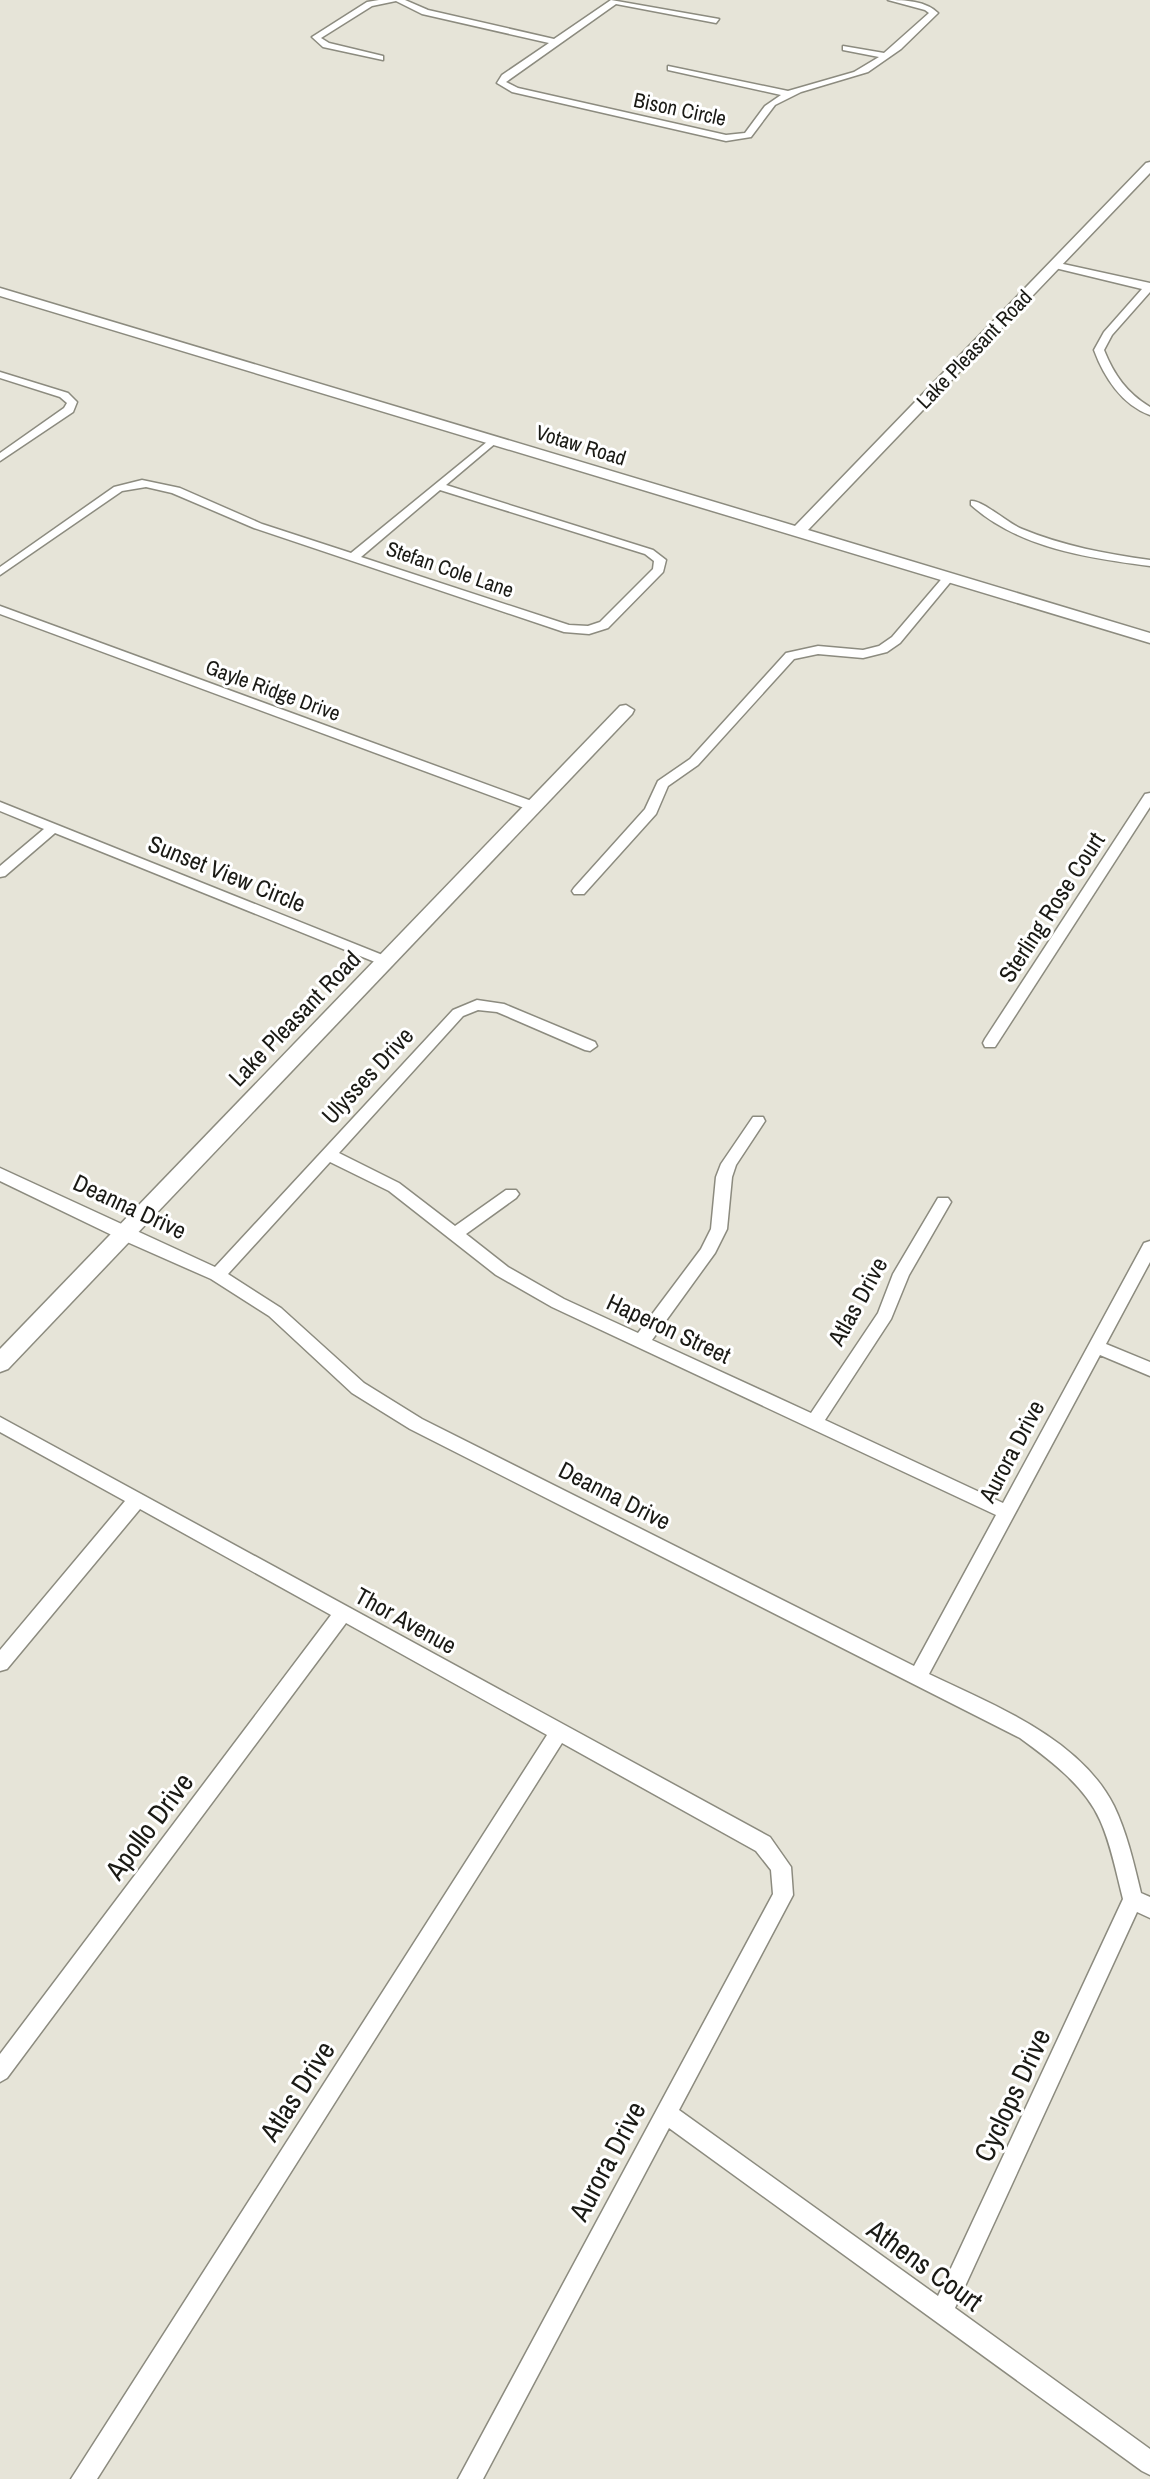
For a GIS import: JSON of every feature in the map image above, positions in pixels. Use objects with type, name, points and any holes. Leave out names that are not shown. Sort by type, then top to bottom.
[{"type":"street","points":[[380,58],[326,45],[320,43],[316,37],[370,4],[391,0]]},
{"type":"street","points":[[399,0],[425,12],[556,41],[615,0],[716,21]]},
{"type":"street","name":"Bison Circle","points":[[556,41],[505,77],[501,83],[515,90],[726,138],[748,135],[765,109],[788,94],[858,74],[872,67],[934,13],[928,8],[892,0]]},
{"type":"street","points":[[846,48],[885,56]]},
{"type":"street","points":[[671,68],[788,94]]},
{"type":"street","name":"Lake Pleasant Road","points":[[798,532],[1150,166]]},
{"type":"street","points":[[1054,265],[1149,287],[1108,334],[1099,350],[1113,382],[1136,404],[1150,412]]},
{"type":"street","name":"Votaw Road","points":[[0,292],[1150,638]]},
{"type":"street","points":[[0,375],[64,395],[72,402],[69,410],[0,457]]},
{"type":"street","points":[[354,556],[493,440]]},
{"type":"street","name":"Stefan Cole Lane","points":[[0,572],[118,489],[137,483],[152,484],[225,509],[258,526],[568,628],[589,630],[604,625],[659,570],[660,560],[649,552],[439,486]]},
{"type":"street","points":[[975,503],[999,523],[1023,534],[1114,559],[1150,563]]},
{"type":"street","points":[[579,891],[651,811],[663,784],[694,762],[790,656],[818,650],[863,654],[883,649],[897,640],[949,578]]},
{"type":"street","name":"Gayle Ridge Drive","points":[[0,610],[533,806]]},
{"type":"street","name":"Lake Pleasant Road","points":[[0,1363],[626,710]]},
{"type":"street","name":"Sterling Rose Court","points":[[990,1042],[1150,797]]},
{"type":"street","name":"Sunset View Circle","points":[[0,806],[385,961]]},
{"type":"street","points":[[0,873],[53,828]]},
{"type":"street","name":"Ulysses Drive","points":[[217,1275],[458,1013],[477,1005],[499,1007],[590,1046]]},
{"type":"street","points":[[641,1342],[707,1253],[719,1229],[723,1177],[758,1121]]},
{"type":"street","name":"Haperon Street","points":[[328,1154],[394,1187],[502,1271],[558,1303],[1008,1513]]},
{"type":"street","name":"Deanna Drive","points":[[0,1174],[217,1275],[275,1312],[359,1388],[416,1424],[1027,1732],[1065,1759],[1102,1804],[1141,1904]]},
{"type":"street","points":[[455,1234],[511,1194]]},
{"type":"street","name":"Atlas Drive","points":[[814,1423],[885,1315],[901,1274],[943,1202]]},
{"type":"street","name":"Aurora Drive","points":[[917,1678],[1150,1247]]},
{"type":"street","points":[[1097,1347],[1150,1369]]},
{"type":"street","name":"Thor Avenue","points":[[0,1424],[763,1844],[781,1867]]},
{"type":"street","points":[[0,1663],[137,1500]]},
{"type":"street","name":"Apollo Drive","points":[[0,2071],[342,1614]]},
{"type":"street","name":"Atlas Drive","points":[[83,2479],[559,1732]]},
{"type":"street","name":"Aurora Drive","points":[[470,2479],[783,1895],[781,1867]]},
{"type":"street","name":"Cyclops Drive","points":[[942,2314],[1141,1904]]},
{"type":"street","name":"Athens Court","points":[[666,2113],[1150,2463]]}]
